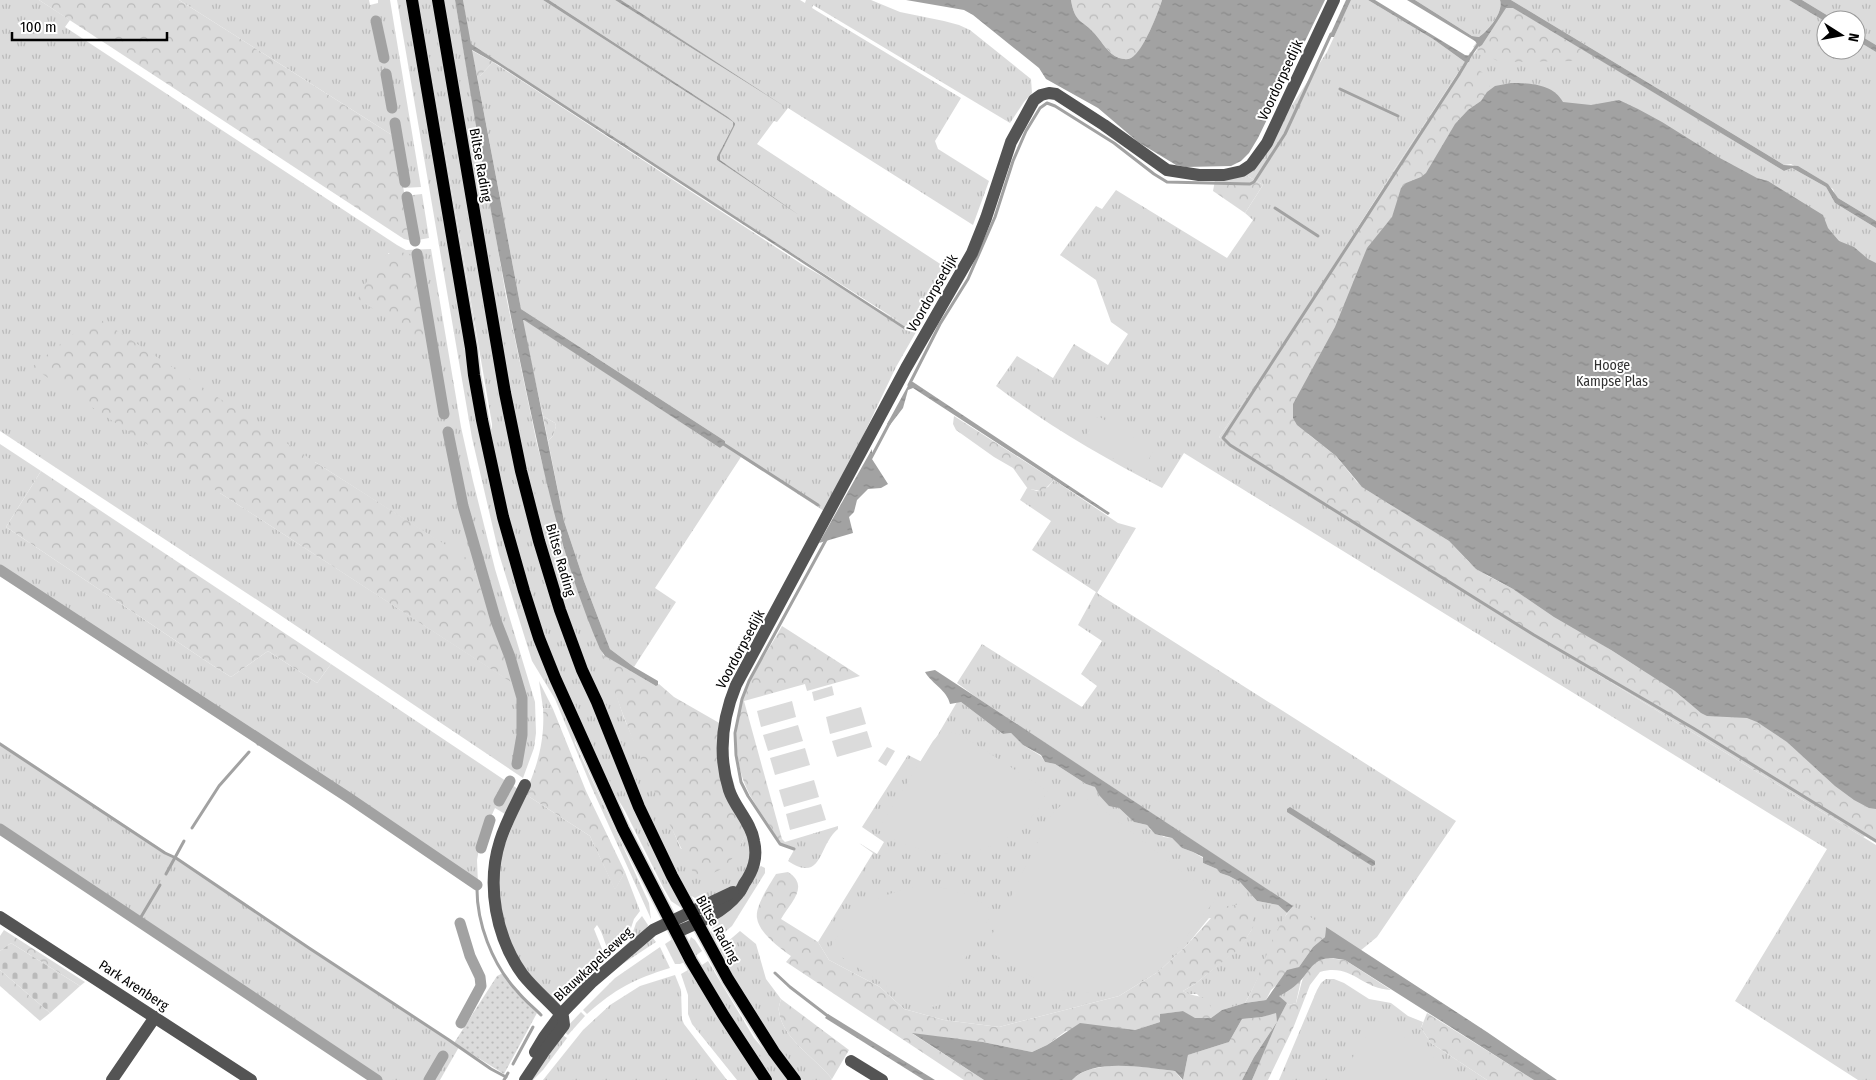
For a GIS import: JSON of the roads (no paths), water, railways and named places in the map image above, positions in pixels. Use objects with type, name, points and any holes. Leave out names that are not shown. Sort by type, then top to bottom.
[{"type":"main road","points":[[412,0],[472,348],[474,375],[482,420],[503,517],[539,638],[555,678],[624,829],[674,927],[724,1016],[766,1080]]},
{"type":"main road","name":"Biltse Rading","points":[[438,0],[504,393],[539,541],[560,610],[582,670],[653,837],[694,917],[741,1001],[795,1080]]},
{"type":"street","name":"Voordorpsedijk","points":[[694,917],[716,913],[732,901],[748,879],[756,858],[750,828],[729,791],[723,760],[722,740],[728,703],[906,368],[972,252],[986,218],[1011,142],[1034,100],[1048,93],[1056,94],[1104,125],[1167,170],[1199,175],[1224,175],[1242,171],[1252,165],[1267,142],[1334,0]]},
{"type":"street","points":[[525,786],[500,841],[495,862],[493,878],[497,915],[504,940],[513,959],[524,976],[558,1012]]},
{"type":"street","name":"Park Arenberg","points":[[0,917],[251,1080]]},
{"type":"street","name":"Blauwkapelseweg","points":[[525,1080],[564,1025],[558,1012],[613,962],[653,930],[674,927],[694,917]]},
{"type":"street","points":[[112,1080],[155,1017]]},
{"type":"street","points":[[851,1061],[882,1080]]},
{"type":"water","points":[[455,0],[463,0],[471,44],[910,330],[907,331],[497,64],[472,50],[521,309],[725,441],[725,444],[720,448],[523,320],[564,521],[584,581],[610,649],[634,667],[658,681],[656,686],[605,656],[600,649],[575,584],[555,517],[514,333],[487,190]]},
{"type":"water","points":[[543,0],[549,0],[728,117],[735,123],[735,125],[720,155],[720,160],[799,215],[717,160],[733,126],[733,122]]},
{"type":"water","points":[[615,0],[621,0],[787,108]]},
{"type":"water","points":[[906,0],[1071,0],[1077,17],[1111,53],[1119,58],[1126,59],[1136,54],[1145,40],[1162,0],[1325,0],[1249,153],[1241,161],[1231,166],[1186,167],[1176,165],[1138,142],[1098,108],[1046,79],[1039,68],[973,15],[964,10]]},
{"type":"water","points":[[1346,0],[1351,0],[1334,37],[1331,37],[1330,35]]},
{"type":"water","points":[[1368,0],[1375,0],[1465,55],[1471,56],[1469,62],[1465,62],[1433,39]]},
{"type":"water","points":[[1407,0],[1415,0],[1472,36],[1479,37],[1491,26],[1500,10],[1500,0],[1511,0],[1784,165],[1798,166],[1828,184],[1838,198],[1876,221],[1876,228],[1835,203],[1826,187],[1792,168],[1784,171],[1513,8],[1506,8],[1479,47],[1475,41]]},
{"type":"water","points":[[1789,0],[1802,0],[1818,10],[1816,10],[1816,16]]},
{"type":"water","points":[[1866,39],[1876,45],[1876,52],[1866,46]]},
{"type":"water","name":"Hooge Kampse Plas","points":[[1526,83],[1547,88],[1559,96],[1563,102],[1591,105],[1619,100],[1638,109],[1718,157],[1757,178],[1768,181],[1823,215],[1828,228],[1839,241],[1854,247],[1876,263],[1876,809],[1869,808],[1854,800],[1835,786],[1787,742],[1757,722],[1747,718],[1707,716],[1701,713],[1675,691],[1611,650],[1554,617],[1513,589],[1476,569],[1449,541],[1362,487],[1336,456],[1297,425],[1293,418],[1293,404],[1335,327],[1367,248],[1392,217],[1401,188],[1406,183],[1426,173],[1455,124],[1468,110],[1481,101],[1487,92],[1495,86]]},
{"type":"water","points":[[910,382],[913,382],[1110,513],[1108,515],[913,388],[908,390],[903,408],[890,425],[887,424]]},
{"type":"water","points":[[872,449],[872,459],[888,484],[881,488],[868,489],[857,500],[854,512],[849,517],[853,533],[819,543]]},
{"type":"water","points":[[935,670],[1293,906],[1287,913],[1278,905],[1257,901],[1240,882],[1203,863],[1203,857],[1182,848],[1172,838],[1155,834],[1147,825],[1134,822],[1119,808],[1109,806],[1099,795],[1095,787],[1086,784],[1055,764],[1045,762],[1041,755],[1023,745],[1011,733],[1003,734],[961,702],[950,704],[943,691],[925,672]]},
{"type":"water","points":[[1290,807],[1375,861],[1375,865],[1372,866],[1287,812],[1287,809]]},
{"type":"water","points":[[1326,927],[1557,1080],[1534,1080],[1345,960],[1330,958],[1319,960],[1315,963],[1297,984],[1279,996],[1287,1003],[1277,1022],[1276,1013],[1262,1017],[1242,1019],[1229,1042],[1188,1055],[1183,1080],[1175,1071],[1136,1066],[1106,1066],[1093,1068],[1081,1073],[1072,1080],[984,1080],[912,1033],[983,1042],[1032,1052],[1047,1045],[1080,1023],[1135,1030],[1160,1022],[1160,1014],[1183,1011],[1195,1018],[1211,1018],[1222,1010],[1245,1003],[1266,1000],[1287,970],[1299,967],[1313,947],[1325,937]]},
{"type":"water","points":[[828,1014],[935,1080],[924,1080],[825,1018]]},
{"type":"water","points":[[1277,1022],[1252,1080],[1242,1080],[1254,1057]]},
{"type":"waterway","points":[[376,21],[384,58]]},
{"type":"waterway","points":[[909,385],[940,324],[968,279],[995,217],[1013,161],[1026,131],[1040,108],[1047,103],[1055,106],[1114,143],[1167,182],[1250,184],[1254,182],[1285,134],[1331,34]]},
{"type":"waterway","points":[[1468,59],[1479,43]]},
{"type":"waterway","points":[[1465,59],[1467,61],[1458,76],[1223,438],[1230,445],[1534,635],[1693,728],[1876,841]]},
{"type":"waterway","points":[[386,74],[392,108]]},
{"type":"waterway","points":[[1340,89],[1398,116]]},
{"type":"waterway","points":[[395,123],[405,182]]},
{"type":"waterway","points":[[407,197],[415,241]]},
{"type":"waterway","points":[[1275,208],[1318,236]]},
{"type":"waterway","points":[[417,254],[444,414]]},
{"type":"waterway","points":[[871,458],[890,422]]},
{"type":"waterway","points":[[448,432],[463,506],[496,621],[510,657],[522,698],[522,735],[517,764]]},
{"type":"waterway","points":[[722,443],[818,505]]},
{"type":"waterway","points":[[794,849],[780,844],[748,796],[741,782],[736,755],[735,733],[742,699],[749,681],[827,538]]},
{"type":"waterway","points":[[0,570],[349,798],[477,885]]},
{"type":"waterway","points":[[258,744],[261,741]]},
{"type":"waterway","points":[[0,744],[165,853],[176,858],[491,1069],[506,1077]]},
{"type":"waterway","points":[[192,828],[219,786],[249,752]]},
{"type":"waterway","points":[[499,801],[510,781]]},
{"type":"waterway","points":[[481,848],[490,820]]},
{"type":"waterway","points":[[0,829],[377,1080]]},
{"type":"waterway","points":[[166,874],[184,841]]},
{"type":"waterway","points":[[138,922],[160,885]]},
{"type":"waterway","points":[[477,885],[479,913],[487,942],[493,955],[508,980],[541,1015]]},
{"type":"waterway","points":[[460,923],[470,956],[480,977],[481,986],[461,1023]]},
{"type":"waterway","points":[[775,973],[829,1017]]},
{"type":"waterway","points":[[513,1064],[533,1027]]},
{"type":"waterway","points":[[429,1080],[443,1056]]},
{"type":"waterway","points":[[504,1080],[508,1073]]}]
